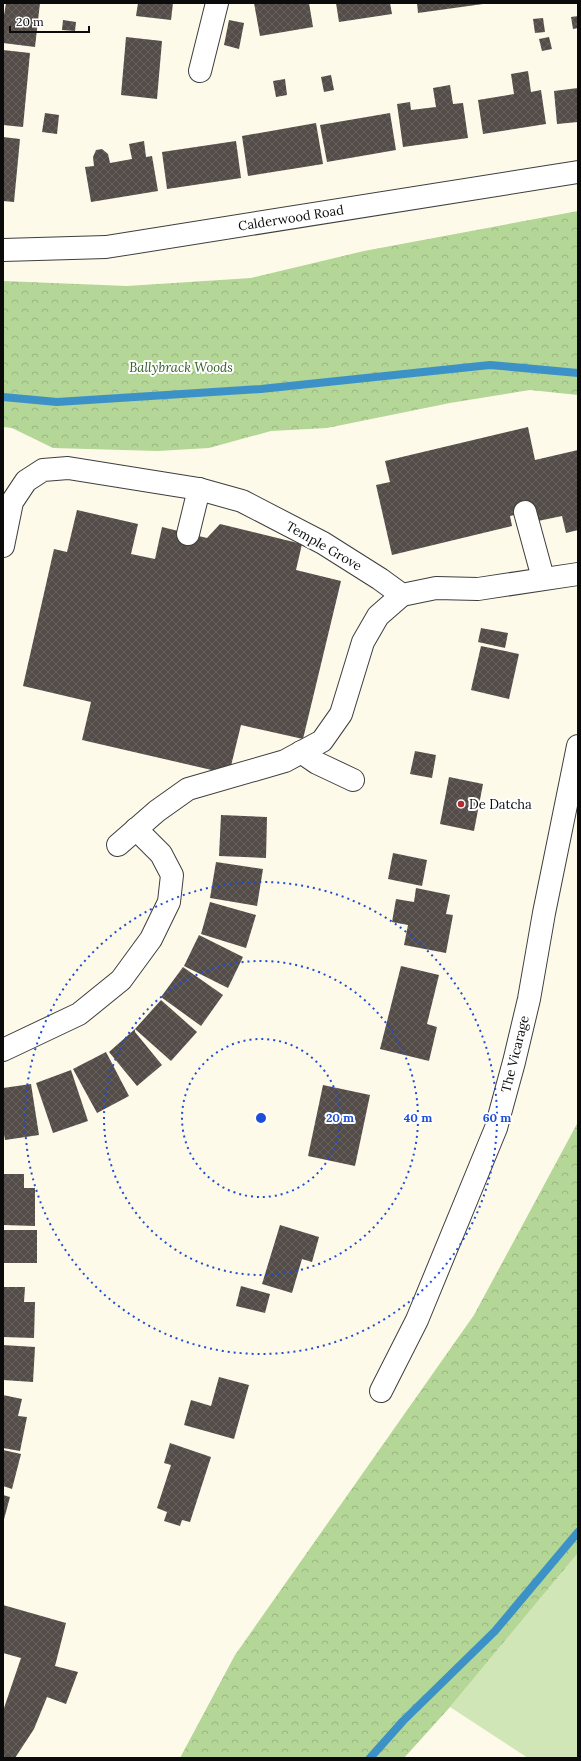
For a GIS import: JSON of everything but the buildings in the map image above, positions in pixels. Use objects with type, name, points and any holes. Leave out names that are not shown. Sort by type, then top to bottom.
[{"type":"street","points":[[200,72],[217,3]]},
{"type":"street","name":"Calderwood Road","points":[[3,250],[106,247],[578,172]]},
{"type":"street","name":"Temple Grove","points":[[3,546],[12,502],[26,481],[43,470],[68,468],[199,489],[242,501],[323,543],[380,579],[402,595]]},
{"type":"street","points":[[188,534],[199,489]]},
{"type":"street","points":[[525,512],[543,578]]},
{"type":"street","points":[[118,845],[157,811],[188,789],[285,761],[322,741],[341,714],[363,642],[378,616],[402,595],[436,588],[478,589],[543,578],[578,574]]},
{"type":"street","name":"The Vicarage","points":[[382,1391],[417,1320],[496,1128],[529,999],[544,913],[578,746]]},
{"type":"street","points":[[301,752],[318,763],[354,780]]},
{"type":"street","points":[[3,1050],[79,1014],[121,980],[151,939],[169,902],[172,875],[161,854],[136,829]]},
{"type":"green space","name":"Ballybrack Woods","points":[[578,211],[578,395],[530,390],[450,403],[327,428],[271,431],[209,448],[158,451],[53,448],[12,428],[3,427],[3,281],[127,286],[251,278],[364,251]]},
{"type":"green space","points":[[578,1122],[578,1553],[450,1707],[404,1758],[180,1758],[235,1655],[474,1315]]},
{"type":"green space","points":[[578,1553],[578,1758],[528,1758],[450,1707]]},
{"type":"waterway","points":[[3,397],[57,402],[261,389],[490,365],[578,373]]},
{"type":"waterway","points":[[370,1758],[403,1721],[495,1631],[578,1532]]},
{"type":"place","name":"De Datcha","points":[[461,804]]}]
